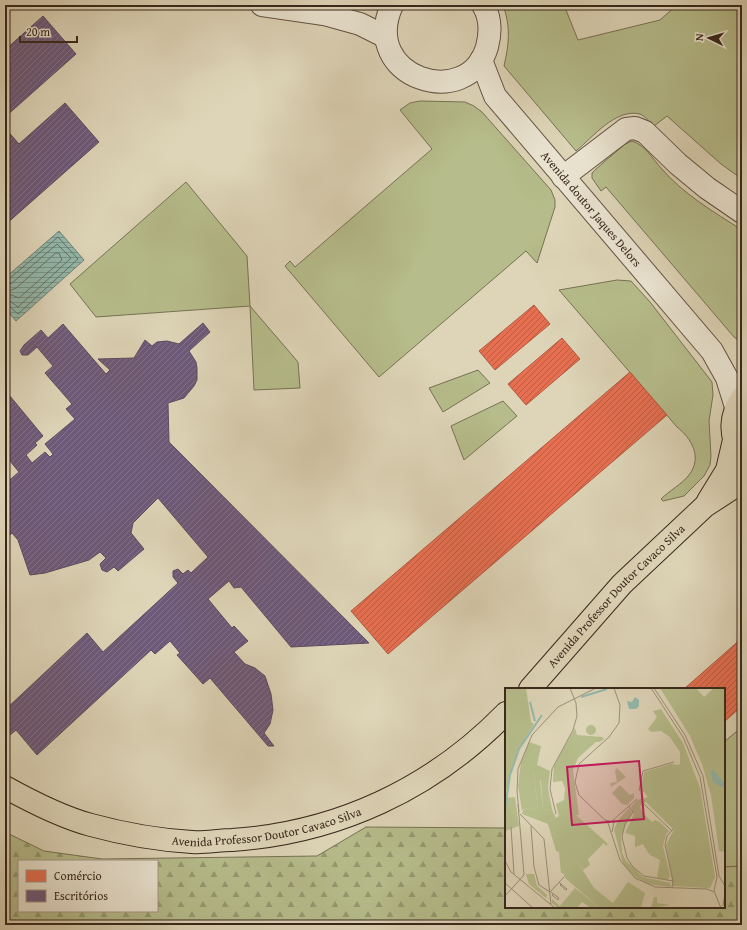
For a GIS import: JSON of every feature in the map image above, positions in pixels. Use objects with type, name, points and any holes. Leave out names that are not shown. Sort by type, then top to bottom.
[{"type":"main road","name":"Avenida Professor Doutor Cavaco Silva","points":[[705,506],[727,470],[738,446],[732,418],[739,402]]},
{"type":"main road","name":"Avenida Professor Doutor Cavaco Silva","points":[[531,688],[622,584],[705,506],[742,482]]},
{"type":"main road","name":"Avenida Professor Doutor Cavaco Silva","points":[[5,788],[39,806],[90,825],[143,837],[193,842],[284,834],[332,823],[369,809],[410,788],[453,760],[505,714]]},
{"type":"street","points":[[262,5],[324,14],[367,16],[392,5]]},
{"type":"street","points":[[392,5],[387,21],[386,37],[389,49],[395,60],[408,73],[425,81],[441,82],[457,79],[470,71],[481,60],[486,50],[490,28],[483,5]]},
{"type":"street","points":[[324,14],[360,24],[386,37]]},
{"type":"street","name":"Avenida doutor Jaques Delors","points":[[481,60],[495,96],[563,178],[712,351],[739,402]]},
{"type":"street","points":[[457,79],[495,96]]},
{"type":"street","points":[[563,178],[626,130],[635,128],[645,132],[701,184],[742,212]]},
{"type":"street","name":"Avenida doutor Jaques Delors","points":[[712,351],[742,370]]},
{"type":"green space","points":[[503,5],[564,5],[578,40],[660,20],[677,5],[742,5],[742,179],[721,164],[667,116],[654,126],[640,114],[631,113],[622,115],[605,125],[576,151],[504,66],[507,50],[508,28],[506,13]]},
{"type":"green space","points":[[420,101],[465,102],[482,112],[551,190],[555,200],[555,207],[537,263],[526,251],[379,377],[285,266],[290,261],[295,267],[432,149],[400,110],[410,103]]},
{"type":"green space","points":[[632,141],[645,149],[679,186],[742,230],[742,343],[734,337],[606,187],[601,191],[592,178],[592,173],[596,169],[625,144]]},
{"type":"green space","points":[[186,182],[247,256],[250,306],[96,317],[70,284]]},
{"type":"green space","points":[[617,280],[631,281],[650,302],[712,382],[713,395],[709,421],[711,456],[710,465],[704,476],[684,496],[663,501],[661,499],[686,478],[693,468],[695,455],[691,442],[559,290]]},
{"type":"green space","points":[[250,306],[298,362],[300,388],[254,390]]},
{"type":"green space","points":[[478,370],[490,383],[443,412],[429,388]]},
{"type":"green space","points":[[503,401],[517,416],[464,460],[451,426]]},
{"type":"green space","points":[[742,727],[742,866],[725,867],[725,741]]},
{"type":"green space","points":[[366,827],[505,828],[505,908],[725,908],[725,867],[742,866],[742,925],[5,925],[5,832],[44,851],[102,859],[317,856]]},
{"type":"water","points":[[59,231],[84,260],[16,321],[5,308],[5,278]]},
{"type":"building: Comércio","points":[[534,305],[550,324],[495,370],[479,351]]},
{"type":"building: Comércio","points":[[562,338],[580,359],[526,405],[508,384]]},
{"type":"building: Comércio","points":[[630,372],[667,415],[388,654],[351,611]]},
{"type":"building: Comércio","points":[[742,638],[742,706],[725,721],[725,688],[685,688]]},
{"type":"building: Escritórios","points":[[43,16],[76,54],[5,117],[5,50]]},
{"type":"building: Escritórios","points":[[65,103],[99,142],[5,225],[5,128],[19,144]]},
{"type":"building: Escritórios","points":[[203,323],[210,332],[189,351],[196,362],[197,380],[184,398],[168,403],[169,442],[369,643],[291,647],[241,587],[234,588],[229,581],[208,599],[232,628],[234,626],[248,641],[234,652],[245,664],[255,668],[265,676],[271,694],[273,710],[270,724],[264,733],[274,746],[268,746],[210,678],[203,684],[177,655],[180,653],[170,641],[155,654],[151,650],[37,755],[16,730],[10,735],[5,729],[5,710],[87,633],[103,652],[178,583],[173,577],[173,571],[178,569],[183,574],[188,570],[191,573],[208,557],[158,498],[133,523],[131,533],[144,549],[118,571],[114,567],[107,572],[102,570],[100,564],[106,558],[100,552],[89,560],[45,573],[30,575],[18,540],[12,533],[5,540],[5,484],[19,472],[5,455],[5,390],[43,436],[35,443],[37,445],[26,455],[32,463],[45,452],[50,457],[53,454],[45,444],[75,419],[66,409],[72,404],[45,373],[53,366],[37,347],[28,355],[22,355],[20,351],[24,345],[41,330],[48,338],[63,324],[106,374],[110,370],[98,359],[134,358],[145,340],[152,346],[157,342],[167,341],[179,344]]}]
